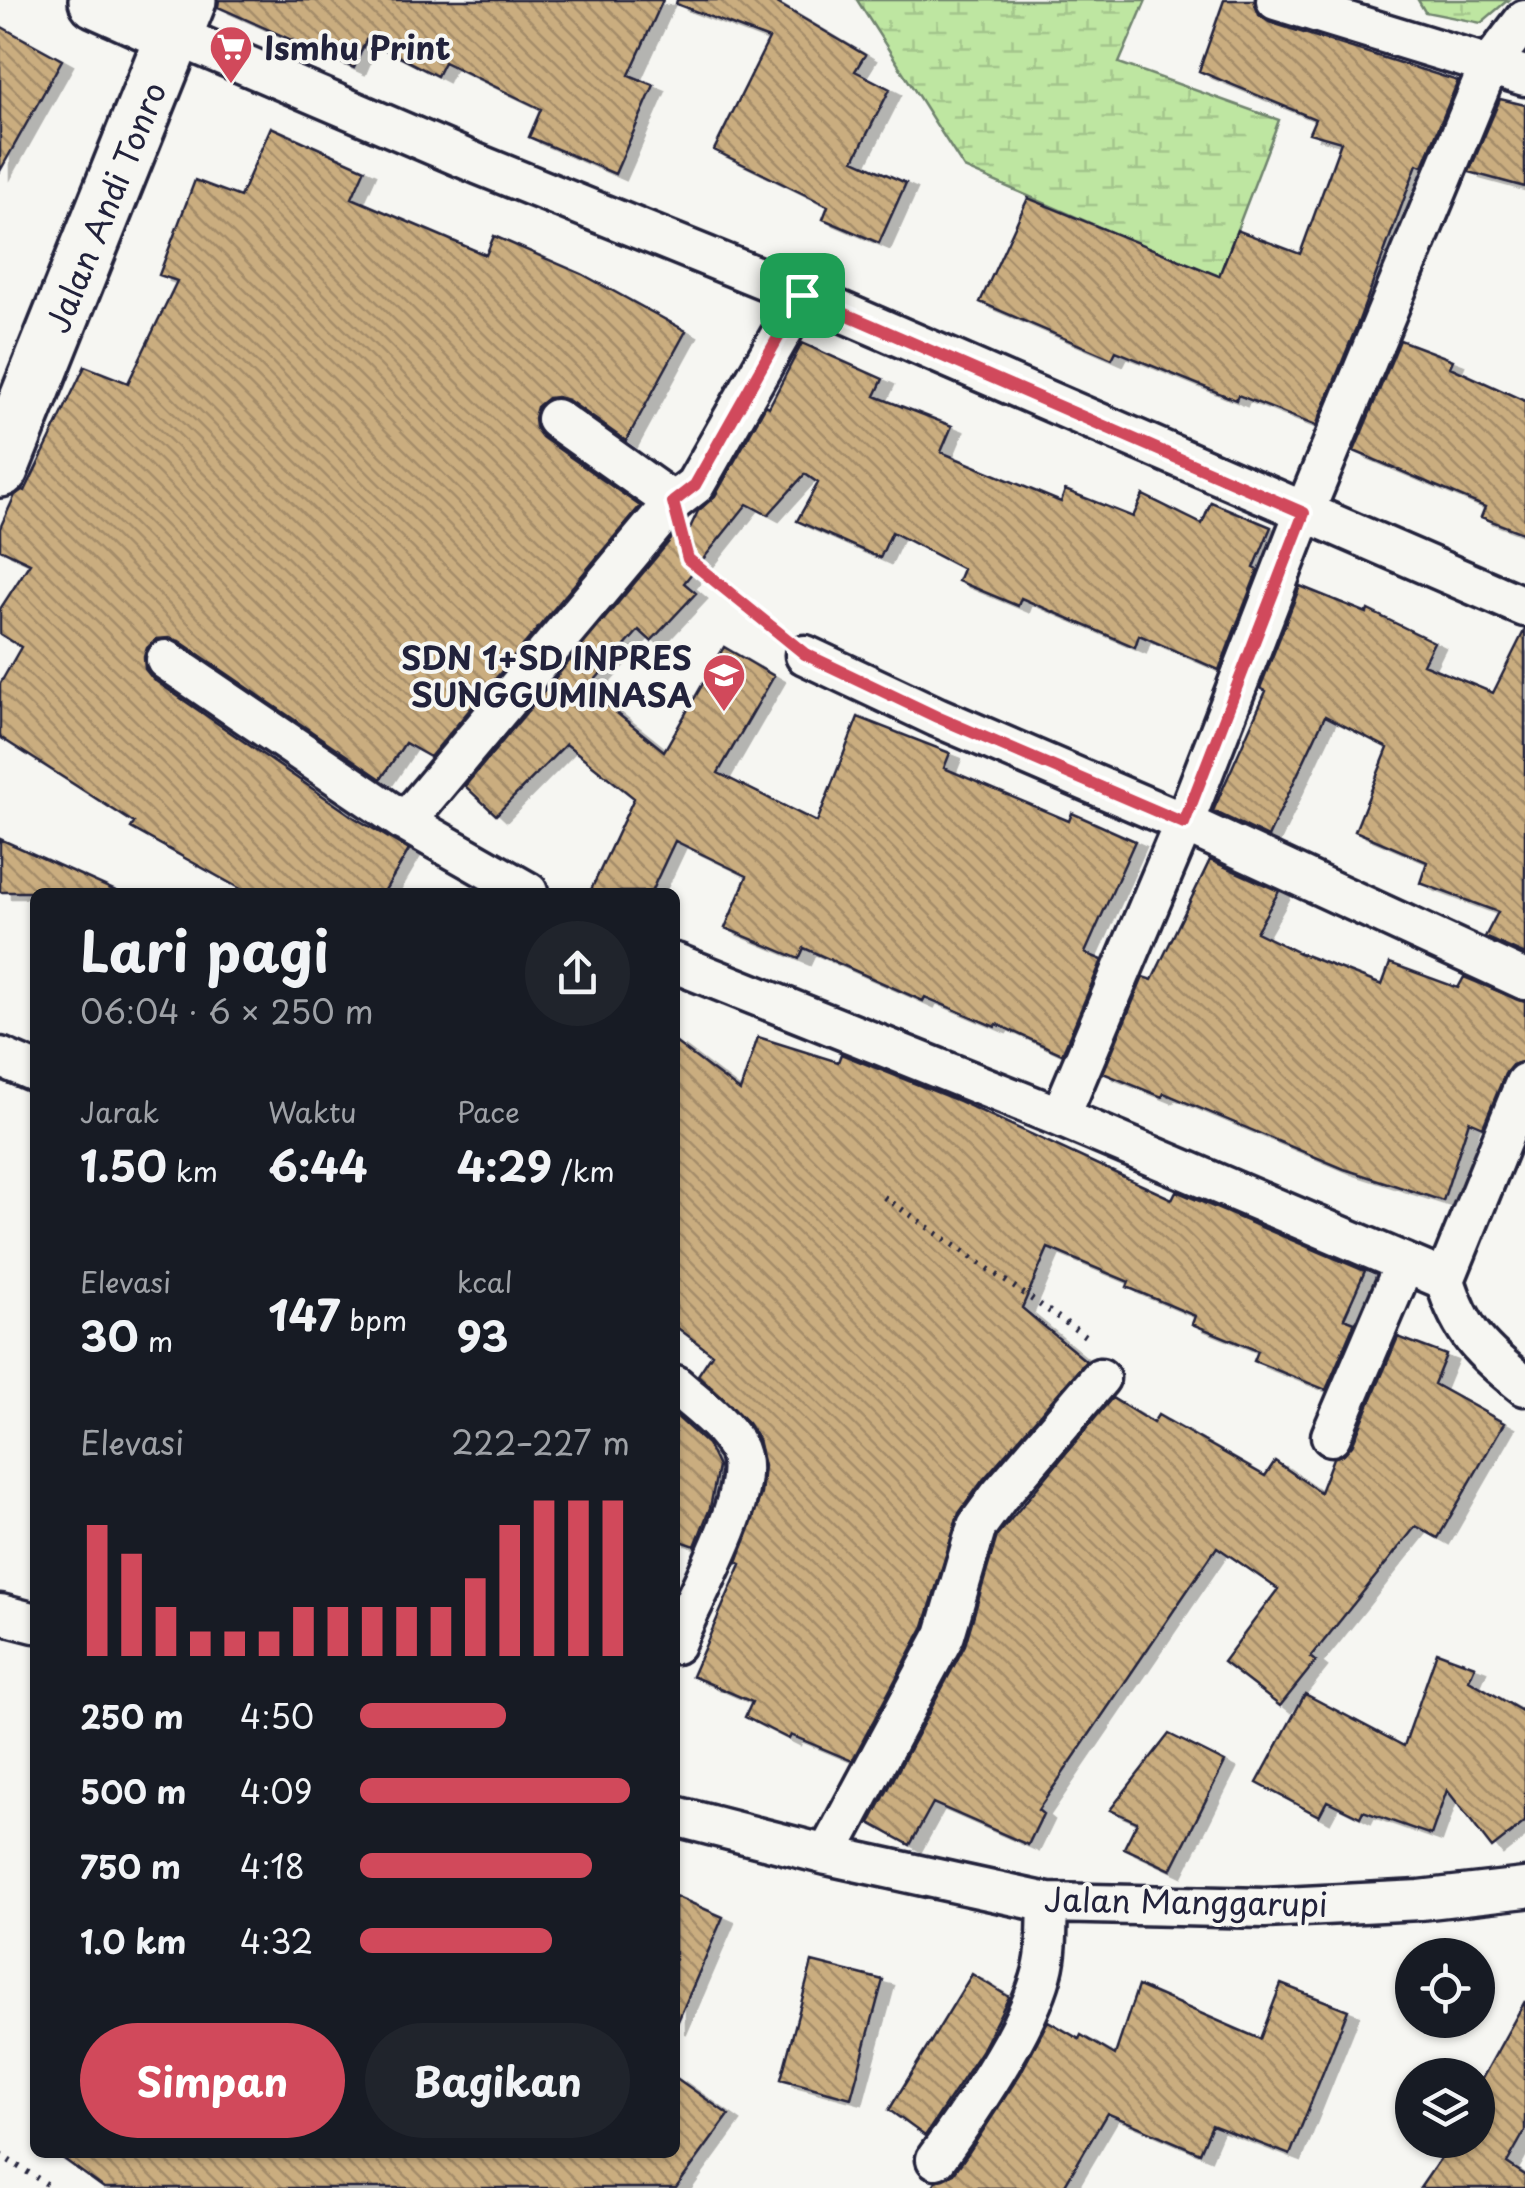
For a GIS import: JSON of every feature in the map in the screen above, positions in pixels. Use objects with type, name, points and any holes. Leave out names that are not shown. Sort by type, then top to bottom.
[{"type":"street","points":[[96,0],[181,17],[480,165],[802,295],[1525,607]]},
{"type":"street","points":[[1276,0],[1525,76]]},
{"type":"street","name":"Jalan Andi Tonro","points":[[0,470],[181,17]]},
{"type":"street","points":[[1060,1117],[1184,823],[1304,513],[1489,66],[1525,19]]},
{"type":"street","points":[[405,822],[673,502],[695,485],[802,295]]},
{"type":"street","points":[[556,419],[673,502]]},
{"type":"street","points":[[805,654],[1525,980]]},
{"type":"street","points":[[166,660],[405,822],[521,888]]},
{"type":"street","points":[[680,966],[1060,1117],[1445,1280]]},
{"type":"street","points":[[0,1057],[30,1070]]},
{"type":"street","points":[[1525,1083],[1445,1280],[1453,1308],[1476,1345],[1525,1386]]},
{"type":"street","points":[[1332,1436],[1404,1265]]},
{"type":"street","points":[[827,1855],[945,1635],[977,1526],[998,1496],[1100,1378]]},
{"type":"street","points":[[680,1390],[728,1435],[742,1459],[729,1530],[680,1631]]},
{"type":"street","points":[[0,1614],[30,1622]]},
{"type":"street","name":"Jalan Manggarupi","points":[[680,1817],[1048,1904],[1265,1908],[1420,1900],[1525,1888]]},
{"type":"street","points":[[936,2158],[968,2114],[1030,2006],[1045,1961],[1048,1904]]},
{"type":"path","points":[[673,502],[688,559],[805,654]]},
{"type":"path","points":[[884,1197],[1084,1333],[1105,1364],[1100,1378]]},
{"type":"path","points":[[0,2155],[53,2188]]},
{"type":"green space","points":[[857,0],[1146,0],[1119,63],[1279,120],[1218,279],[964,168]]},
{"type":"green space","points":[[1418,0],[1508,0],[1481,23],[1425,12]]},
{"type":"building","points":[[219,0],[663,0],[629,75],[654,85],[615,174],[529,137],[541,109],[444,62],[437,76],[366,40],[354,68],[218,7]]},
{"type":"building","points":[[677,0],[772,0],[865,55],[855,71],[890,89],[854,160],[906,183],[879,243],[823,219],[828,206],[714,150],[769,39],[676,4]]},
{"type":"building","points":[[1224,0],[1254,0],[1259,15],[1269,22],[1458,81],[1423,166],[1417,164],[1316,426],[1238,395],[1236,400],[1116,351],[1112,359],[980,302],[1028,198],[1219,276],[1237,230],[1300,254],[1341,142],[1309,133],[1315,119],[1199,71]]},
{"type":"building","points":[[0,26],[62,60],[0,171]]},
{"type":"building","points":[[1500,99],[1525,105],[1525,187],[1469,172]]},
{"type":"building","points":[[271,127],[365,169],[352,198],[486,255],[494,236],[582,274],[686,331],[626,441],[568,400],[548,398],[537,407],[535,427],[542,437],[640,506],[430,757],[405,743],[381,779],[179,641],[157,639],[147,648],[145,669],[153,679],[355,818],[409,850],[386,888],[239,888],[131,828],[134,823],[0,737],[0,684],[21,647],[0,634],[0,609],[30,563],[0,549],[0,528],[15,495],[25,491],[85,366],[128,383],[177,281],[159,275],[195,180],[240,197]]},
{"type":"building","points":[[1400,340],[1453,360],[1450,367],[1525,401],[1525,534],[1481,517],[1485,507],[1354,451]]},
{"type":"building","points":[[802,343],[883,379],[875,396],[952,426],[941,452],[1061,502],[1065,490],[1133,517],[1143,495],[1202,524],[1211,502],[1271,527],[1219,670],[1139,635],[1135,647],[1021,598],[1018,606],[958,581],[963,569],[892,532],[880,558],[797,521],[818,483],[805,474],[768,515],[747,504],[684,583],[696,593],[651,641],[639,630],[587,689],[664,751],[724,647],[774,676],[718,773],[817,822],[858,717],[950,753],[944,768],[1069,821],[1072,813],[1135,841],[1085,953],[1102,960],[1062,1054],[997,1024],[995,1027],[925,997],[923,1001],[804,948],[799,959],[725,928],[747,876],[675,841],[653,888],[592,888],[634,798],[566,744],[496,815],[465,786],[683,525],[689,530],[698,511],[715,496],[766,405],[769,407]]},
{"type":"building","points":[[1300,586],[1367,613],[1368,610],[1434,642],[1423,664],[1493,693],[1525,629],[1525,955],[1485,937],[1498,912],[1420,883],[1427,862],[1355,831],[1388,748],[1325,716],[1268,837],[1213,811],[1266,691],[1260,688]]},
{"type":"building","points":[[0,839],[109,888],[30,888],[30,892],[0,892]]},
{"type":"building","points":[[1210,860],[1279,891],[1256,932],[1297,952],[1382,985],[1390,963],[1458,988],[1464,977],[1525,1002],[1525,1061],[1512,1065],[1505,1074],[1483,1127],[1469,1121],[1443,1201],[1344,1169],[1164,1093],[1162,1097],[1103,1073],[1143,977],[1152,980]]},
{"type":"building","points":[[758,1037],[838,1062],[841,1054],[959,1101],[1172,1199],[1176,1191],[1365,1271],[1344,1318],[1355,1322],[1326,1390],[1254,1361],[1258,1351],[1192,1324],[1195,1316],[1127,1287],[1129,1282],[1048,1248],[1022,1308],[1086,1361],[959,1513],[924,1626],[852,1761],[791,1735],[789,1739],[745,1717],[752,1702],[692,1676],[741,1564],[737,1562],[761,1494],[764,1466],[758,1439],[748,1423],[698,1375],[712,1354],[680,1330],[680,1046],[740,1091]]},
{"type":"building","points":[[1398,1337],[1446,1355],[1434,1384],[1504,1423],[1438,1538],[1416,1526],[1311,1657],[1316,1661],[1280,1706],[1223,1662],[1278,1589],[1217,1547],[1038,1810],[1043,1814],[1028,1845],[933,1803],[910,1845],[870,1823],[965,1645],[997,1536],[1112,1398],[1153,1423],[1158,1415],[1265,1476],[1275,1461],[1320,1492],[1333,1458],[1352,1445]]},
{"type":"building","points":[[680,1420],[707,1444],[718,1467],[710,1508],[695,1546],[680,1541]]},
{"type":"building","points":[[1437,1652],[1475,1666],[1469,1680],[1525,1713],[1525,1822],[1492,1848],[1447,1790],[1431,1835],[1363,1811],[1360,1817],[1327,1801],[1319,1816],[1257,1783],[1305,1694],[1404,1746]]},
{"type":"building","points":[[1169,1734],[1225,1762],[1171,1870],[1124,1848],[1137,1822],[1110,1810]]},
{"type":"building","points":[[680,1898],[723,1917],[680,2016]]},
{"type":"building","points":[[812,1962],[883,1980],[851,2098],[781,2079]]},
{"type":"building","points":[[972,1974],[1009,1997],[981,2051],[925,2136],[889,2110]]},
{"type":"building","points":[[1281,1984],[1348,2010],[1290,2155],[1212,2125],[1200,2153],[1107,2113],[1063,2188],[932,2188],[936,2181],[954,2173],[969,2152],[1020,2074],[1048,2021],[1115,2055],[1138,1986],[1260,2039]]},
{"type":"building","points":[[1525,2001],[1525,2131],[1507,2163],[1525,2175],[1525,2188],[1420,2188],[1441,2158],[1495,2158],[1493,2058]]},
{"type":"building","points":[[680,2081],[729,2115],[676,2188],[104,2188],[62,2158],[680,2158]]},
{"type":"place","name":"Ismhu Print","points":[[231,85]]},
{"type":"place","name":"SDN 1+SD INPRES SUNGGUMINASA","points":[[724,713]]},
{"type":"route","points":[[802,295],[1304,513],[1184,823],[937,717],[805,654],[688,559],[673,502],[695,485],[802,295]]}]
